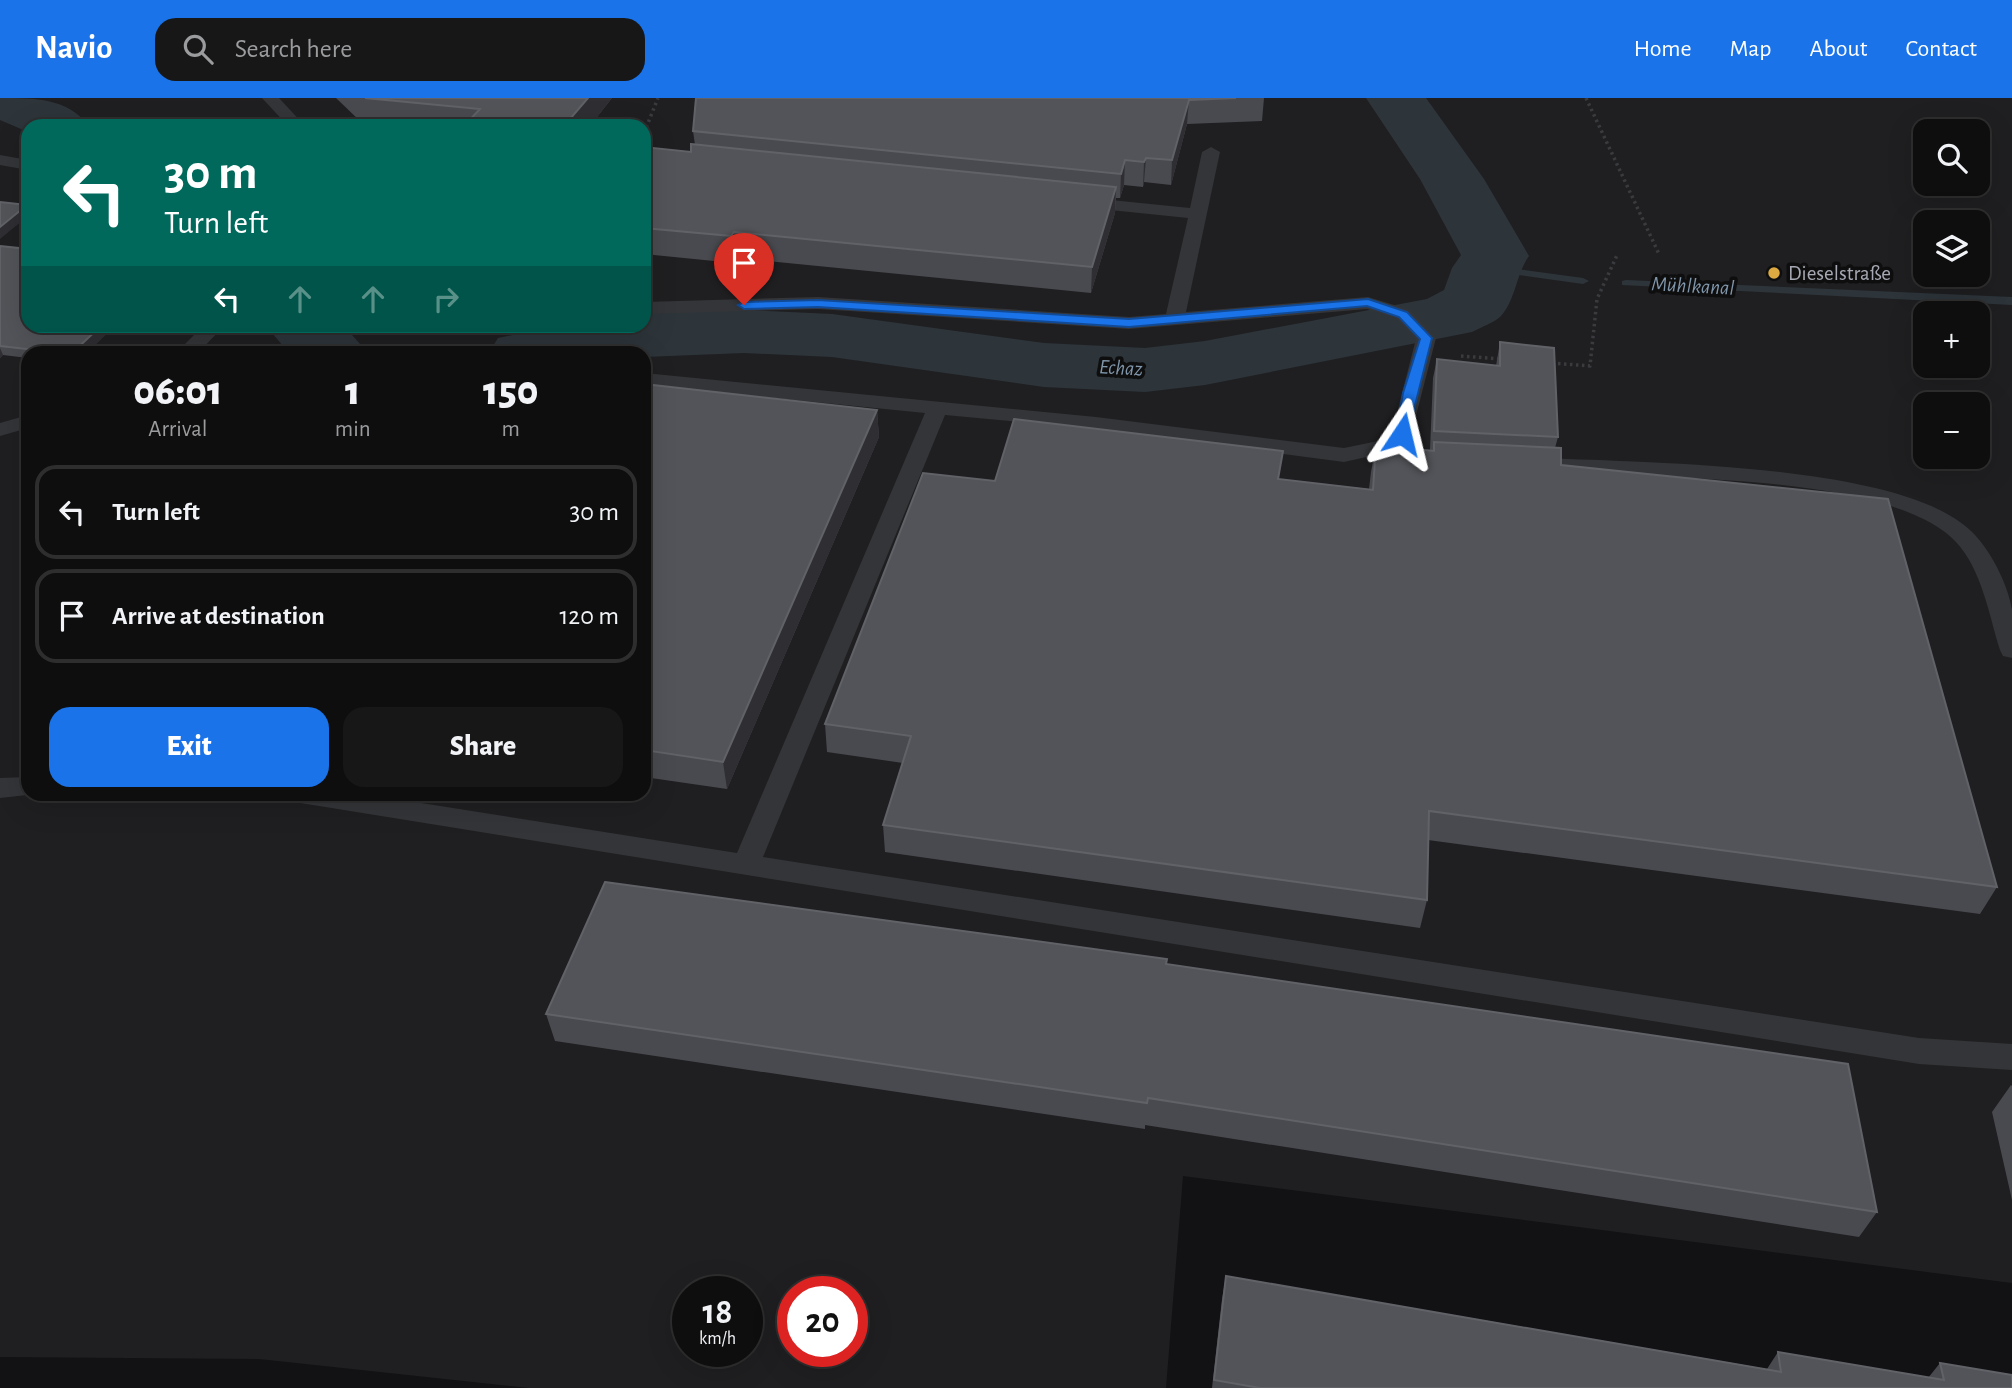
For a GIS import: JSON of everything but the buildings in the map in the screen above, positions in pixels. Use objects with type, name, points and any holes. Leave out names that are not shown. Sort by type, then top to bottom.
[{"type":"lane","points":[[270,98],[290,119]]},
{"type":"lane","points":[[1175,319],[1211,152]]},
{"type":"lane","points":[[0,160],[21,164]]},
{"type":"lane","points":[[1059,200],[1198,215]]},
{"type":"lane","points":[[651,308],[818,303],[1129,323],[1368,303],[1403,314],[1425,346],[1410,393],[1402,434],[1390,445],[1344,455]]},
{"type":"lane","points":[[193,346],[207,333]]},
{"type":"lane","points":[[651,380],[938,406],[1344,455],[1413,459]]},
{"type":"lane","points":[[744,866],[938,406]]},
{"type":"lane","points":[[0,430],[21,423]]},
{"type":"lane","points":[[1523,464],[1730,474],[1865,491],[1915,508],[1955,528],[1985,566],[2012,650]]},
{"type":"lane","points":[[0,788],[21,787]]},
{"type":"lane","points":[[340,801],[1919,1051],[2012,1057]]},
{"type":"path","points":[[650,119],[658,98]]},
{"type":"path","points":[[1586,98],[1659,254]]},
{"type":"path","points":[[1549,363],[1590,366],[1597,299],[1618,253]]},
{"type":"path","points":[[1425,346],[1507,359]]},
{"type":"shaded area","points":[[0,98],[2012,98],[2012,1283],[1183,1176],[1166,1388],[529,1388],[259,1359],[0,1357]]},
{"type":"waterway","name":"Echaz","points":[[562,346],[655,334],[788,332],[876,340],[1044,365],[1145,370],[1205,363],[1447,317],[1475,302],[1486,268],[1495,256],[1452,179],[1396,98]]},
{"type":"waterway","name":"Echaz","points":[[0,100],[49,119]]},
{"type":"waterway","name":"Mühlkanal","points":[[1486,268],[1583,281]]},
{"type":"waterway","name":"Mühlkanal","points":[[1626,283],[2012,301]]},
{"type":"waterway","name":"Echaz","points":[[310,333],[324,346]]},
{"type":"place","name":"Dieselstraße","points":[[1774,273]]},
{"type":"route","points":[[744,305],[818,303],[1129,323],[1368,303],[1403,314],[1426,338],[1424,353],[1410,393],[1402,434]]}]
